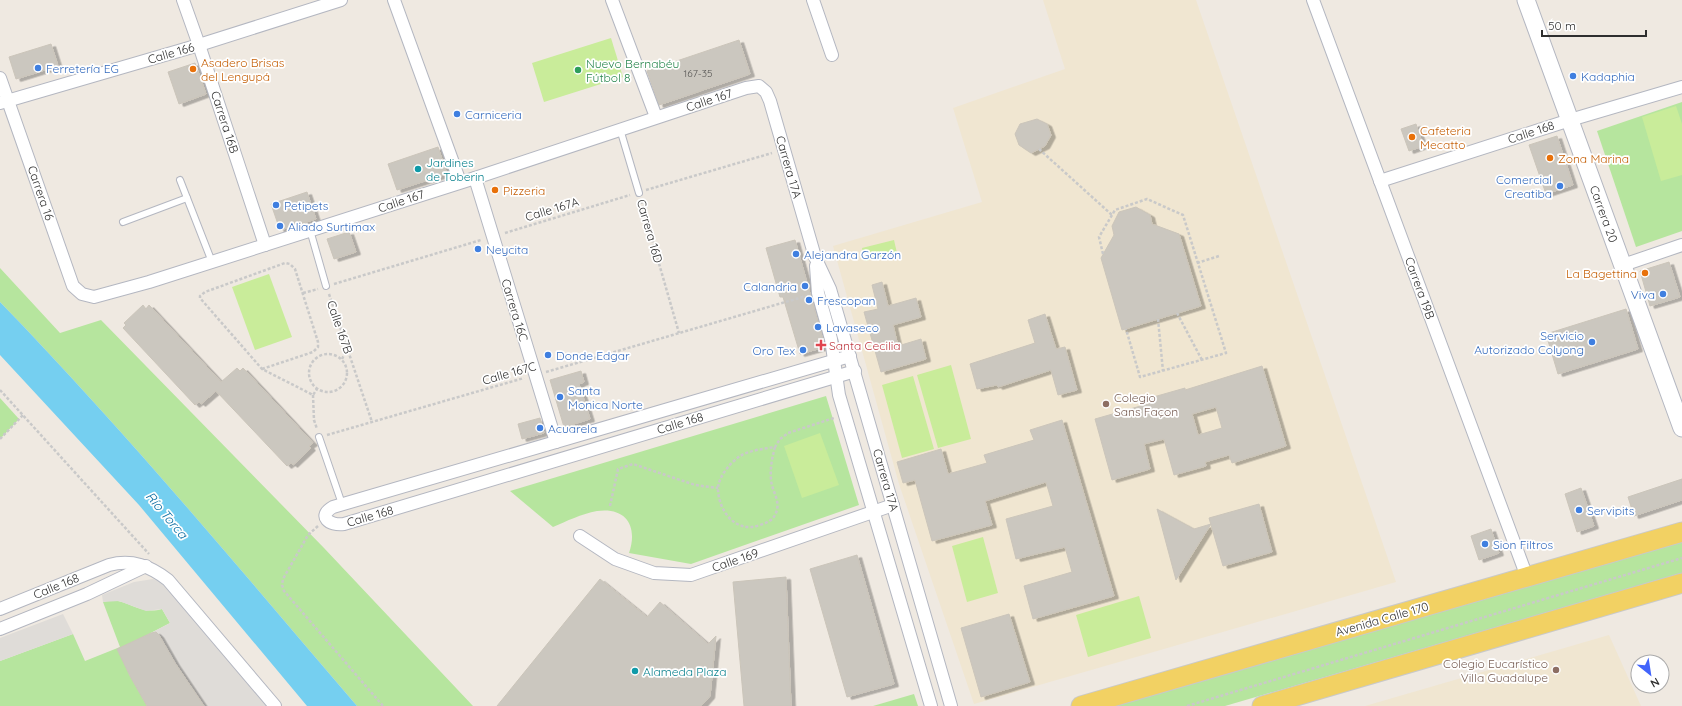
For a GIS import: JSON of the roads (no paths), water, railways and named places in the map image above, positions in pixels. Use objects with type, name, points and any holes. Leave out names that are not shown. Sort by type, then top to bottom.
[{"type":"main road","name":"Carrera 20","points":[[1526,0],[1682,428]]},
{"type":"main road","name":"Avenida Calle 170","points":[[1081,706],[1682,532]]},
{"type":"main road","points":[[1262,706],[1682,583]]},
{"type":"street","name":"Carrera 16B","points":[[182,0],[199,45],[265,245]]},
{"type":"street","name":"Calle 166","points":[[4,102],[199,45],[341,0]]},
{"type":"street","points":[[394,0],[460,182]]},
{"type":"street","points":[[612,0],[656,117]]},
{"type":"street","points":[[813,0],[832,55]]},
{"type":"street","name":"Carrera 19B","points":[[1313,0],[1527,577]]},
{"type":"street","name":"Carrera 16","points":[[0,78],[4,102],[73,286],[82,294],[94,297]]},
{"type":"street","name":"Calle 167","points":[[94,297],[149,282],[475,178],[746,88],[759,86],[766,92],[770,101]]},
{"type":"street","name":"Calle 168","points":[[1380,181],[1570,120],[1682,87]]},
{"type":"street","name":"Carrera 17A","points":[[770,101],[815,257],[830,289],[855,371],[951,706]]},
{"type":"street","name":"Carrera 16C","points":[[475,178],[556,442]]},
{"type":"street","points":[[1623,265],[1682,245]]},
{"type":"street","name":"Carrera 17A","points":[[815,257],[818,293],[831,339],[840,395],[931,706]]},
{"type":"street","name":"Calle 168","points":[[850,356],[342,504],[328,510],[326,519],[329,523],[335,525],[344,524],[855,371]]},
{"type":"street","name":"Calle 169","points":[[580,536],[615,559],[654,574],[691,576],[893,505]]},
{"type":"street","points":[[148,560],[168,580],[275,706]]},
{"type":"street","name":"Calle 168","points":[[0,609],[109,564],[148,560]]},
{"type":"street","name":"Calle 168","points":[[0,628],[87,594],[148,560]]},
{"type":"lane","name":"Carrera 16D","points":[[620,129],[639,193]]},
{"type":"lane","points":[[180,180],[212,262]]},
{"type":"lane","points":[[123,222],[188,198]]},
{"type":"lane","name":"Calle 167B","points":[[310,230],[326,286]]},
{"type":"lane","points":[[319,437],[342,504]]},
{"type":"water","name":"Río Torca","points":[[0,302],[137,450],[357,706],[307,706],[139,505],[0,355]]},
{"type":"place","name":"Ferretería EG","points":[[38,68]]},
{"type":"place","name":"Asadero Brisas del Lengupá","points":[[193,69]]},
{"type":"place","name":"Nuevo Bernabéu Fútbol 8","points":[[578,70]]},
{"type":"place","name":"Kadaphia","points":[[1573,76]]},
{"type":"place","name":"Carniceria","points":[[457,114]]},
{"type":"place","name":"Cafeteria Mecatto","points":[[1412,137]]},
{"type":"place","name":"Zona Marina","points":[[1550,158]]},
{"type":"place","name":"Jardines de Toberin","points":[[418,169]]},
{"type":"place","name":"Comercial Creatiba","points":[[1560,186]]},
{"type":"place","name":"Pizzeria","points":[[495,190]]},
{"type":"place","name":"Petipets","points":[[276,205]]},
{"type":"place","name":"Aliado Surtimax","points":[[280,226]]},
{"type":"place","name":"Neycita","points":[[478,249]]},
{"type":"place","name":"Alejandra Garzón","points":[[796,254]]},
{"type":"place","name":"La Bagettina","points":[[1645,273]]},
{"type":"place","name":"Calandria","points":[[805,286]]},
{"type":"place","name":"Viva","points":[[1663,294]]},
{"type":"place","name":"Frescopan","points":[[809,300]]},
{"type":"place","name":"Lavaseco","points":[[818,327]]},
{"type":"place","name":"Servicio Autorizado Colyong","points":[[1592,342]]},
{"type":"place","name":"Santa Cecilia","points":[[821,345]]},
{"type":"place","name":"Oro Tex","points":[[803,350]]},
{"type":"place","name":"Donde Edgar","points":[[548,355]]},
{"type":"place","name":"Santa Monica Norte","points":[[560,397]]},
{"type":"place","name":"Colegio Sans Façon","points":[[1106,404]]},
{"type":"place","name":"Acuarela","points":[[540,428]]},
{"type":"place","name":"Servipits","points":[[1579,510]]},
{"type":"place","name":"Sion Filtros","points":[[1485,544]]},
{"type":"place","name":"Colegio Eucarístico Villa Guadalupe","points":[[1556,670]]},
{"type":"place","name":"Alameda Plaza","points":[[635,671]]}]
